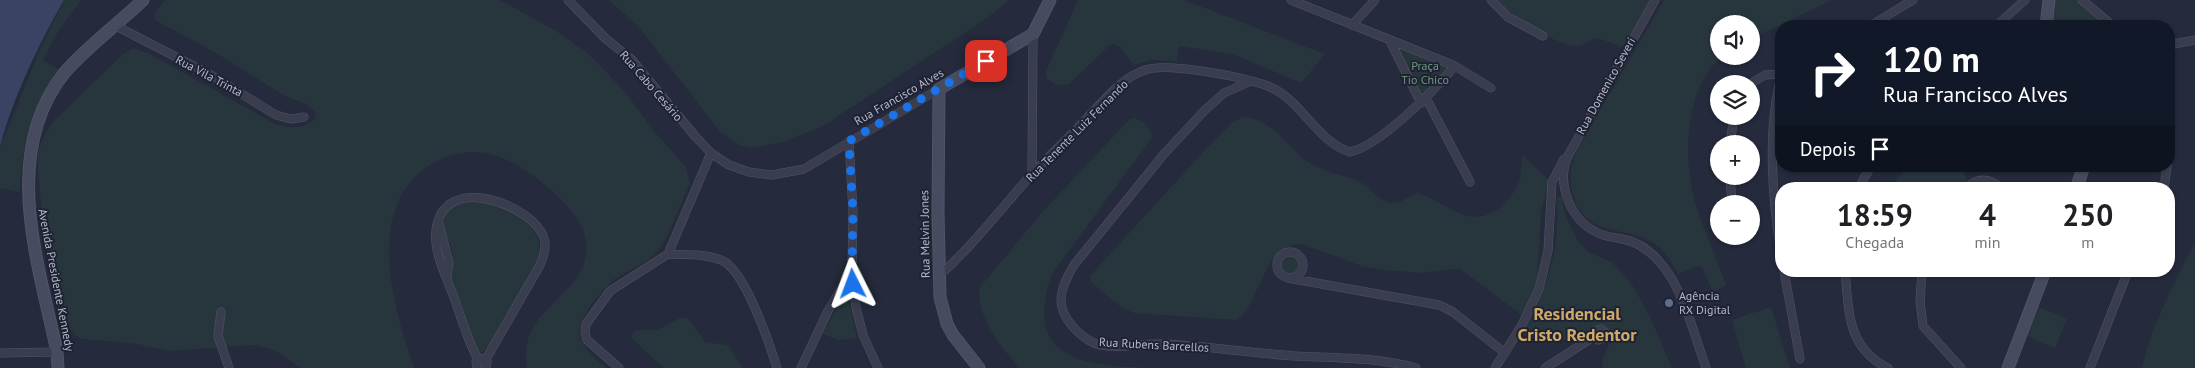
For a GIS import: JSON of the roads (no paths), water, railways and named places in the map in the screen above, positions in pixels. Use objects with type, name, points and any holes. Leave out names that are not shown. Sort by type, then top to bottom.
[{"type":"street","name":"Avenida Presidente Kennedy","points":[[58,368],[57,352],[30,232],[27,185],[30,149],[38,121],[60,79],[72,65],[143,0]]},
{"type":"street","name":"Rua Cabo Cesário","points":[[568,0],[606,39],[631,59],[694,136],[711,153],[730,165],[749,172],[780,175],[796,172],[814,164],[849,141]]},
{"type":"street","points":[[1032,175],[1033,34],[1050,0]]},
{"type":"street","points":[[1291,0],[1455,66],[1491,88]]},
{"type":"street","points":[[1352,25],[1375,0]]},
{"type":"street","points":[[1490,0],[1508,17],[1543,36]]},
{"type":"street","name":"Rua Domenico Severi","points":[[1564,186],[1563,175],[1566,161],[1573,146],[1655,0]]},
{"type":"street","points":[[1880,20],[1913,0]]},
{"type":"street","points":[[2003,20],[2025,0]]},
{"type":"street","points":[[2047,20],[2049,0]]},
{"type":"street","points":[[2082,0],[2107,20]]},
{"type":"street","name":"Rua Vila Trinta","points":[[116,26],[210,75],[276,114],[291,118],[304,117]]},
{"type":"street","name":"Rua Francisco Alves","points":[[849,141],[1033,34]]},
{"type":"street","points":[[2175,44],[2195,40]]},
{"type":"street","points":[[1390,41],[1470,182]]},
{"type":"street","points":[[1424,100],[1455,66]]},
{"type":"street","name":"Rua Tenente Luiz Fernando","points":[[939,276],[974,243],[1032,175],[1114,91],[1138,73],[1156,68],[1168,68],[1251,81],[1270,87],[1284,95],[1333,143],[1350,152],[1367,146],[1424,100]]},
{"type":"street","points":[[1760,78],[1765,75],[1775,75]]},
{"type":"street","name":"Rua Rubens Barcellos","points":[[1251,81],[1224,93],[1205,110],[1164,154],[1074,265],[1066,280],[1061,296],[1061,306],[1066,317],[1083,336],[1100,344],[1162,344],[1295,356],[1352,357],[1416,368]]},
{"type":"street","name":"Rua Melvin Jones","points":[[940,89],[938,212],[940,297],[948,324],[960,346],[979,368]]},
{"type":"street","points":[[1775,115],[1773,128],[1775,141]]},
{"type":"street","points":[[849,141],[853,212],[852,270],[856,308],[863,335],[878,368]]},
{"type":"street","points":[[1496,368],[1531,307],[1546,267],[1551,190],[1555,174],[1573,146]]},
{"type":"street","points":[[619,368],[587,340],[586,324],[610,291],[668,254],[711,153]]},
{"type":"street","points":[[1973,182],[1983,179],[1994,182]]},
{"type":"street","points":[[1551,190],[1558,181],[1562,182],[1572,208],[1587,226],[1600,234],[1640,246],[1655,256],[1677,291],[1706,368]]},
{"type":"street","points":[[476,368],[475,363],[482,359],[539,267],[545,251],[544,237],[536,226],[521,214],[498,202],[478,197],[463,198],[450,203],[442,212],[438,222],[436,243],[447,276],[482,359],[488,362],[486,368]]},
{"type":"street","points":[[668,254],[711,258],[729,266],[746,290],[776,365],[783,368]]},
{"type":"street","points":[[801,366],[828,311],[852,270]]},
{"type":"street","points":[[1785,277],[1800,359]]},
{"type":"street","points":[[1846,277],[1855,338],[1869,356],[1888,368]]},
{"type":"street","points":[[1922,277],[1921,310],[1923,326],[1961,368]]},
{"type":"street","points":[[2008,368],[2043,277]]},
{"type":"street","points":[[2090,368],[2126,277]]},
{"type":"street","points":[[1288,278],[1439,305],[1453,312],[1505,353]]},
{"type":"street","points":[[221,312],[218,336],[229,368]]},
{"type":"street","points":[[1545,368],[1595,336]]},
{"type":"street","points":[[0,353],[57,352]]},
{"type":"water","points":[[0,0],[64,0],[27,72],[11,111],[0,147]]},
{"type":"place","name":"Agência RX Digital","points":[[1669,303]]},
{"type":"district","name":"Residencial Cristo Redentor","points":[[1577,324]]},
{"type":"park label","name":"Praça Tio Chico","points":[[1425,73]]}]
